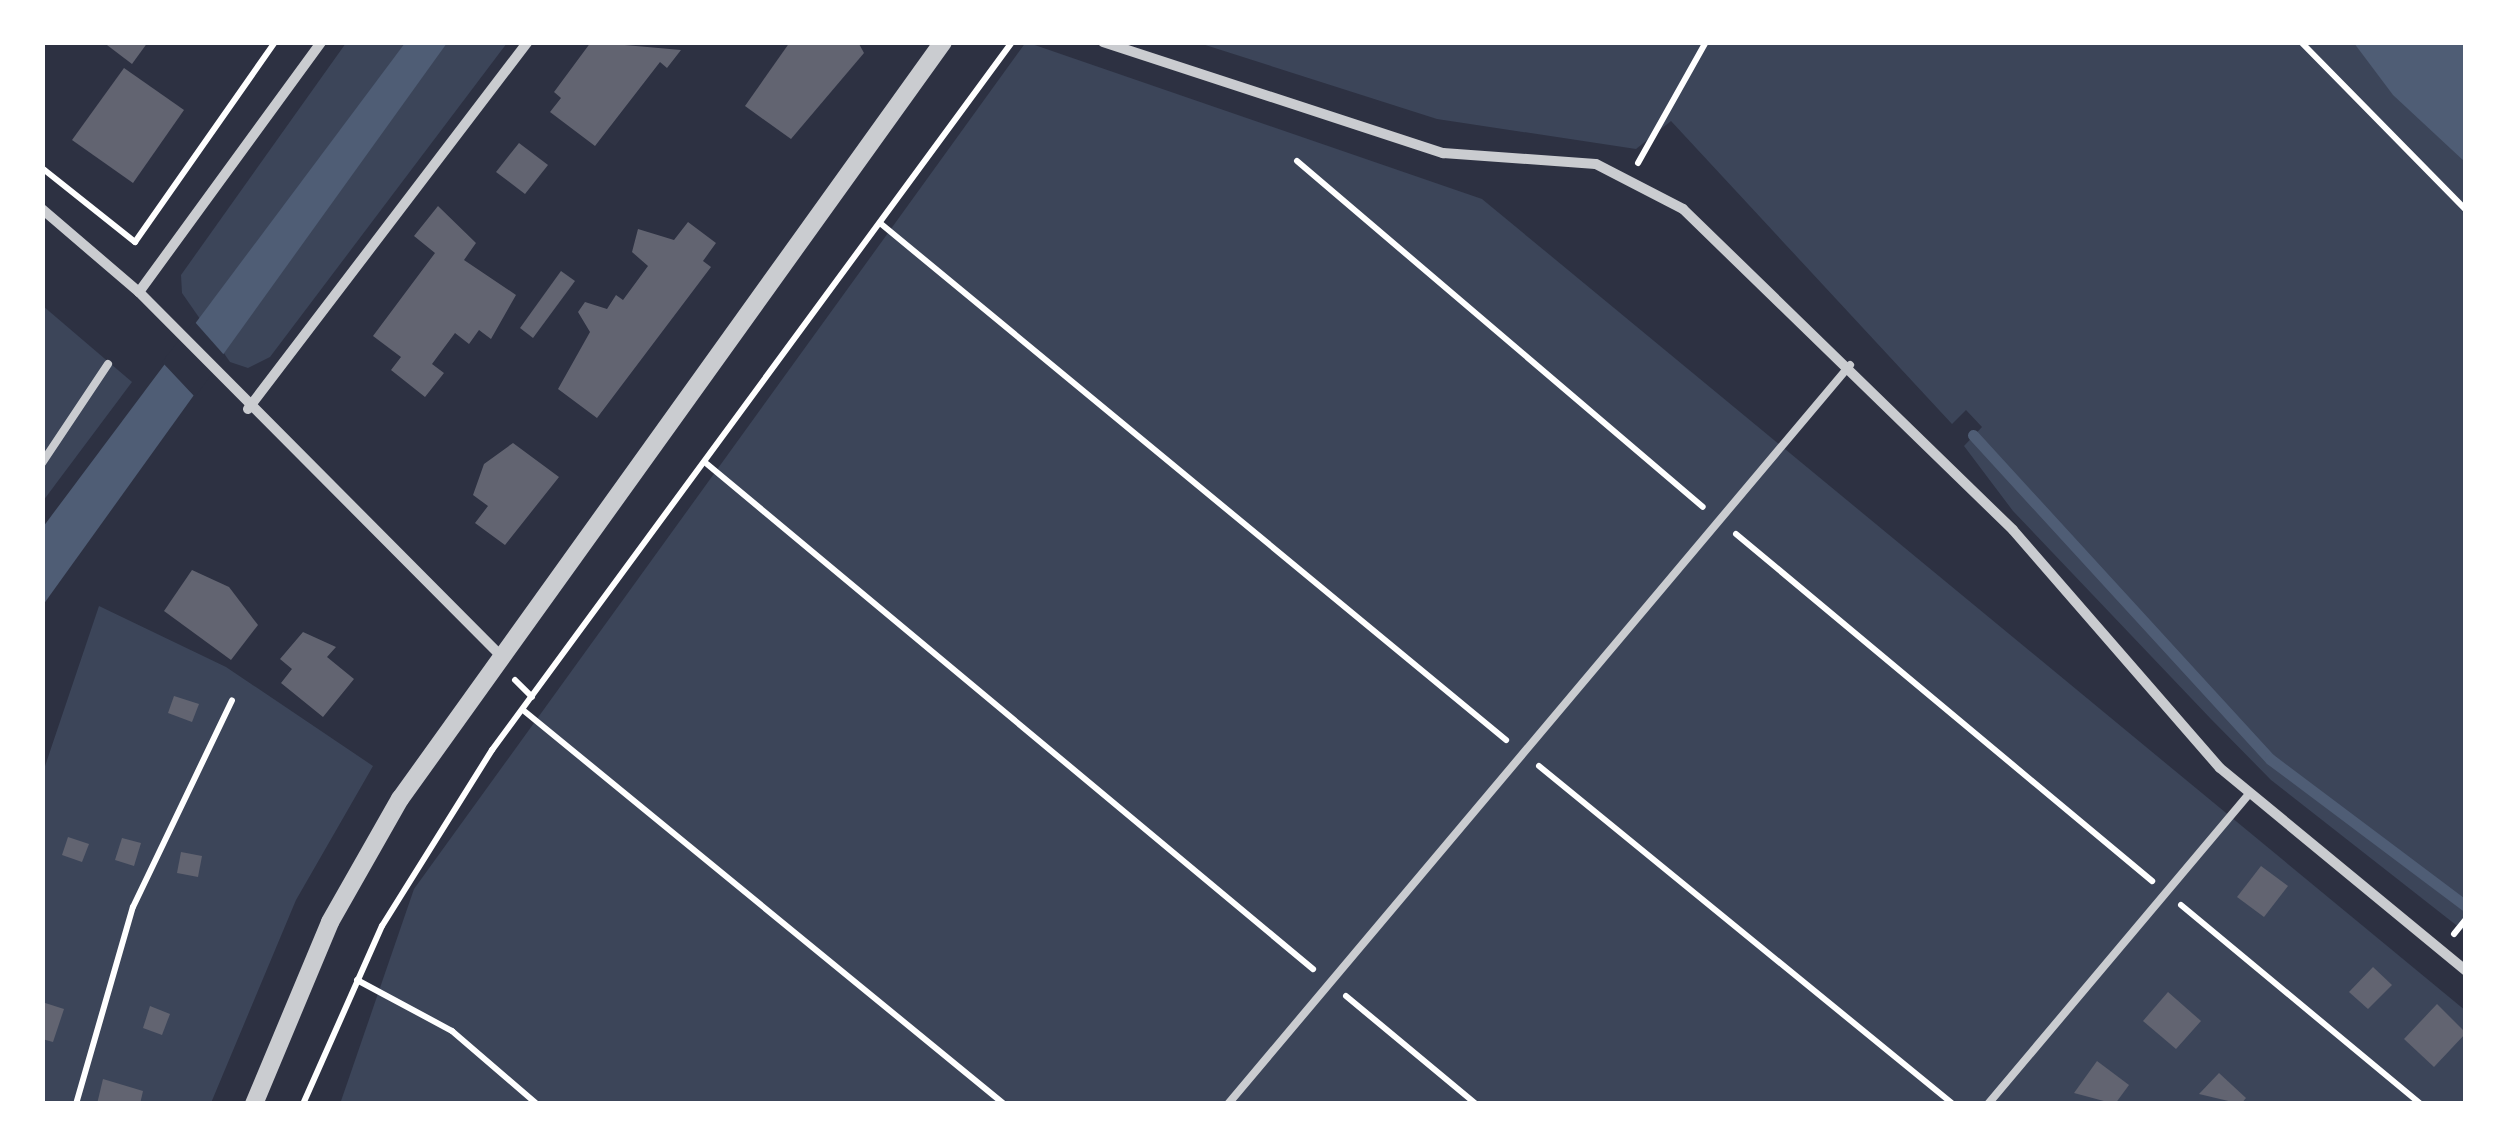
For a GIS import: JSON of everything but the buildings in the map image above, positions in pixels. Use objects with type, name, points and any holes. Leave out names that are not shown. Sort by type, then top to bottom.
[{"type":"street","points":[[139,292],[321,42]]},
{"type":"street","points":[[248,409],[528,42]]},
{"type":"street","points":[[254,1104],[354,878],[501,656],[942,42]]},
{"type":"street","points":[[1103,42],[1443,152],[1596,164],[1631,177],[1728,244],[1850,365],[2250,792],[2466,971]]},
{"type":"street","points":[[42,209],[139,292],[248,409],[501,656]]},
{"type":"lane","points":[[42,463],[108,364]]},
{"type":"lane","points":[[1228,1104],[1850,365]]},
{"type":"lane","points":[[1988,1104],[2250,792]]},
{"type":"path","points":[[42,168],[135,242],[275,42]]},
{"type":"path","points":[[303,1104],[357,980],[412,873],[522,710],[707,464],[1012,42]]},
{"type":"path","points":[[1631,177],[1706,42]]},
{"type":"path","points":[[2301,42],[2466,210]]},
{"type":"path","points":[[1297,161],[1719,520],[2422,1104]]},
{"type":"path","points":[[880,223],[1953,1104]]},
{"type":"path","points":[[707,464],[1476,1104]]},
{"type":"path","points":[[76,1104],[133,907],[232,700]]},
{"type":"path","points":[[522,710],[1004,1104]]},
{"type":"path","points":[[357,980],[452,1031],[537,1104]]},
{"type":"shaded area","points":[[1026,42],[1482,199],[2466,1011],[2465,1104],[340,1104],[414,889]]},
{"type":"shaded area","points":[[346,43],[507,43],[270,357],[248,368],[230,362],[182,293],[181,275]]},
{"type":"shaded area","points":[[405,43],[447,43],[43,605],[43,527]]},
{"type":"shaded area","points":[[1199,43],[2465,43],[2465,932],[2271,780],[2210,718],[2013,511],[1964,446],[1982,427],[1966,410],[1952,424],[1671,121],[1636,149],[1437,119]]},
{"type":"shaded area","points":[[2354,43],[2465,43],[2465,162],[2393,95]]},
{"type":"shaded area","points":[[43,306],[132,382],[43,501]]},
{"type":"shaded area","points":[[99,606],[226,667],[373,766],[296,900],[211,1103],[43,1103],[42,775]]},
{"type":"pier","points":[[194,321],[225,356],[195,397],[162,362]]},
{"type":"waterway","points":[[1973,435],[2270,759],[2466,906]]}]
